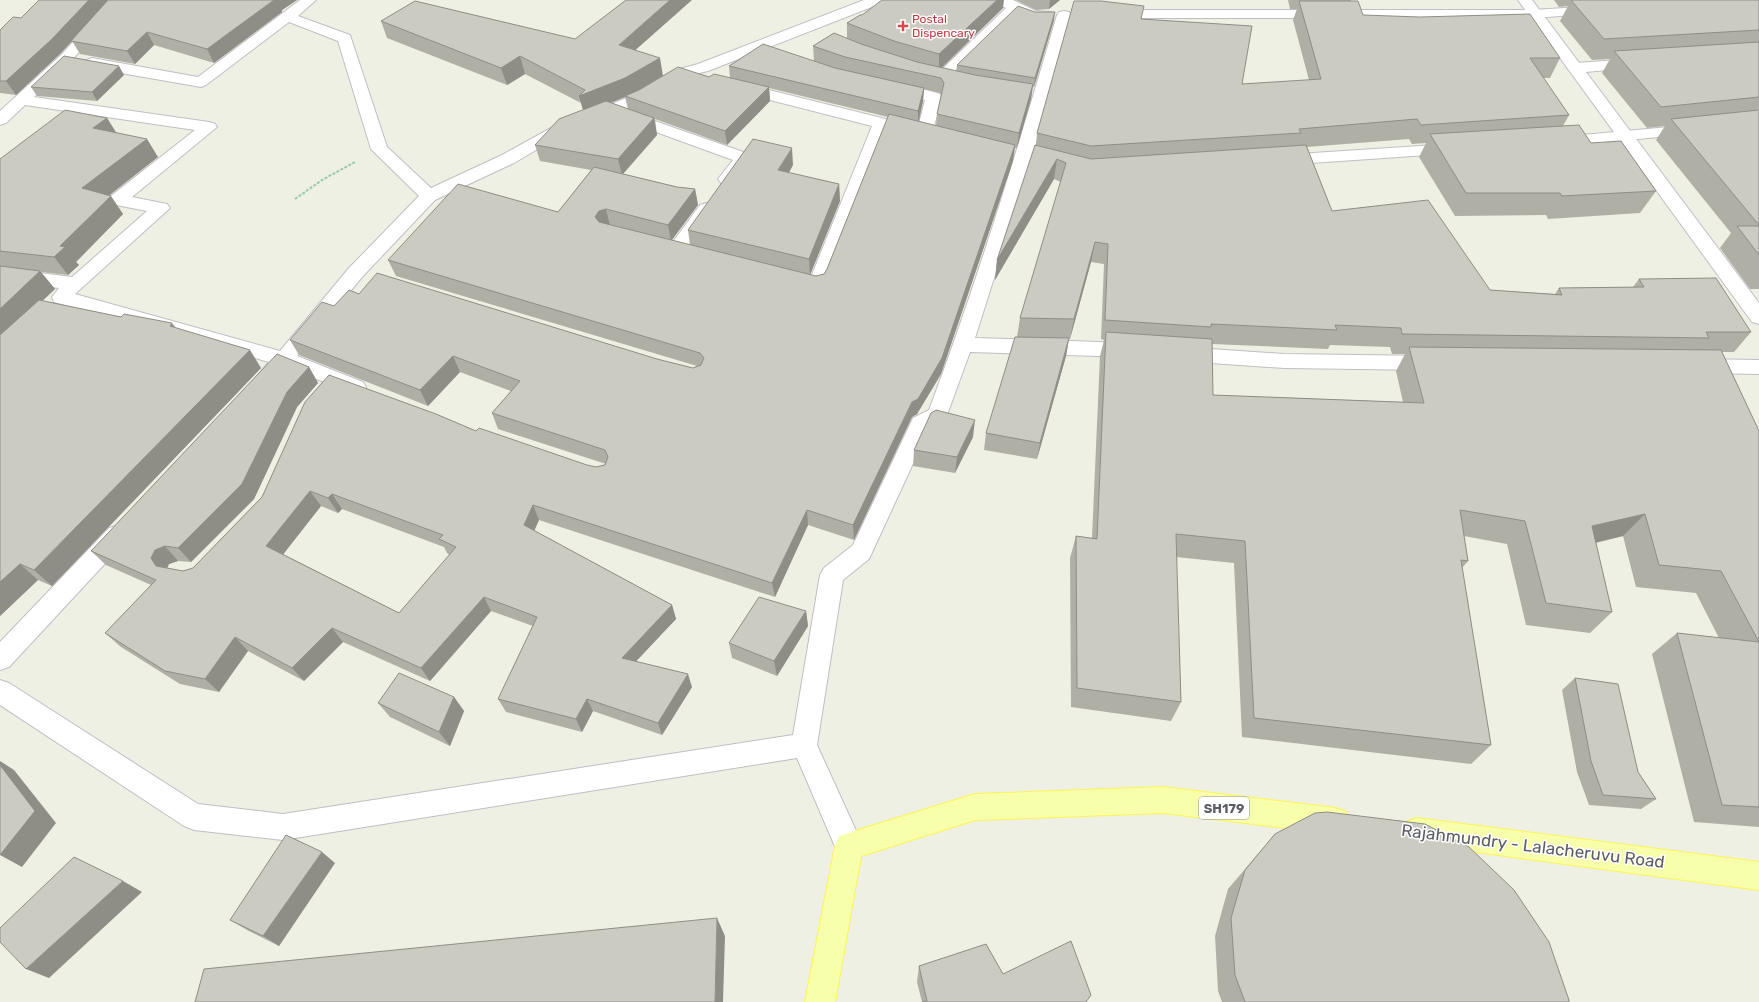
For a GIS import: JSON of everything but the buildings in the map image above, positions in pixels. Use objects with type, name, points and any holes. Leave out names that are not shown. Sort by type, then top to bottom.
[{"type":"main road","name":"SH179","points":[[849,846],[975,807],[1162,800],[1361,824]]},
{"type":"main road","name":"Rajahmundry - Lalacheruvu Road","points":[[1392,828],[1759,876]]},
{"type":"main road","points":[[820,1002],[849,846]]},
{"type":"street","points":[[0,120],[66,58],[119,0]]},
{"type":"street","points":[[66,58],[202,82],[309,0]]},
{"type":"street","points":[[251,393],[284,359],[356,272],[429,196],[508,159],[557,131],[635,100],[681,73],[703,68],[758,48],[808,26],[838,7],[877,0]]},
{"type":"street","points":[[849,846],[804,745],[832,575],[861,552],[911,447],[920,424],[937,415],[963,345],[1024,158],[1034,94],[1072,14],[1034,15],[1001,0]]},
{"type":"street","points":[[941,78],[1016,6]]},
{"type":"street","points":[[1096,14],[1236,7],[1529,7],[1604,9]]},
{"type":"street","points":[[1529,7],[1759,317]]},
{"type":"street","points":[[288,17],[345,38],[378,149],[429,196]]},
{"type":"street","points":[[808,26],[824,36]]},
{"type":"street","points":[[758,48],[779,55]]},
{"type":"street","points":[[1575,68],[1652,63]]},
{"type":"street","points":[[681,73],[932,136],[934,97],[880,85]]},
{"type":"street","points":[[926,74],[956,81]]},
{"type":"street","points":[[21,100],[209,127],[117,200],[161,208],[55,302],[284,359],[372,394]]},
{"type":"street","points":[[609,110],[743,158],[676,250]]},
{"type":"street","points":[[780,276],[817,285],[881,123]]},
{"type":"street","points":[[1546,143],[1704,129]]},
{"type":"street","points":[[1268,161],[1466,148]]},
{"type":"street","points":[[356,272],[379,279]]},
{"type":"street","points":[[0,274],[76,284]]},
{"type":"street","points":[[963,345],[1103,348],[1284,361],[1450,363]]},
{"type":"street","points":[[1680,366],[1759,367]]},
{"type":"street","points":[[320,396],[336,379]]},
{"type":"street","points":[[0,659],[131,520]]},
{"type":"street","points":[[0,691],[194,817],[283,827],[804,745]]},
{"type":"path","points":[[295,199],[322,180],[378,149]]},
{"type":"place","name":"Postal Dispencary","points":[[903,26]]}]
